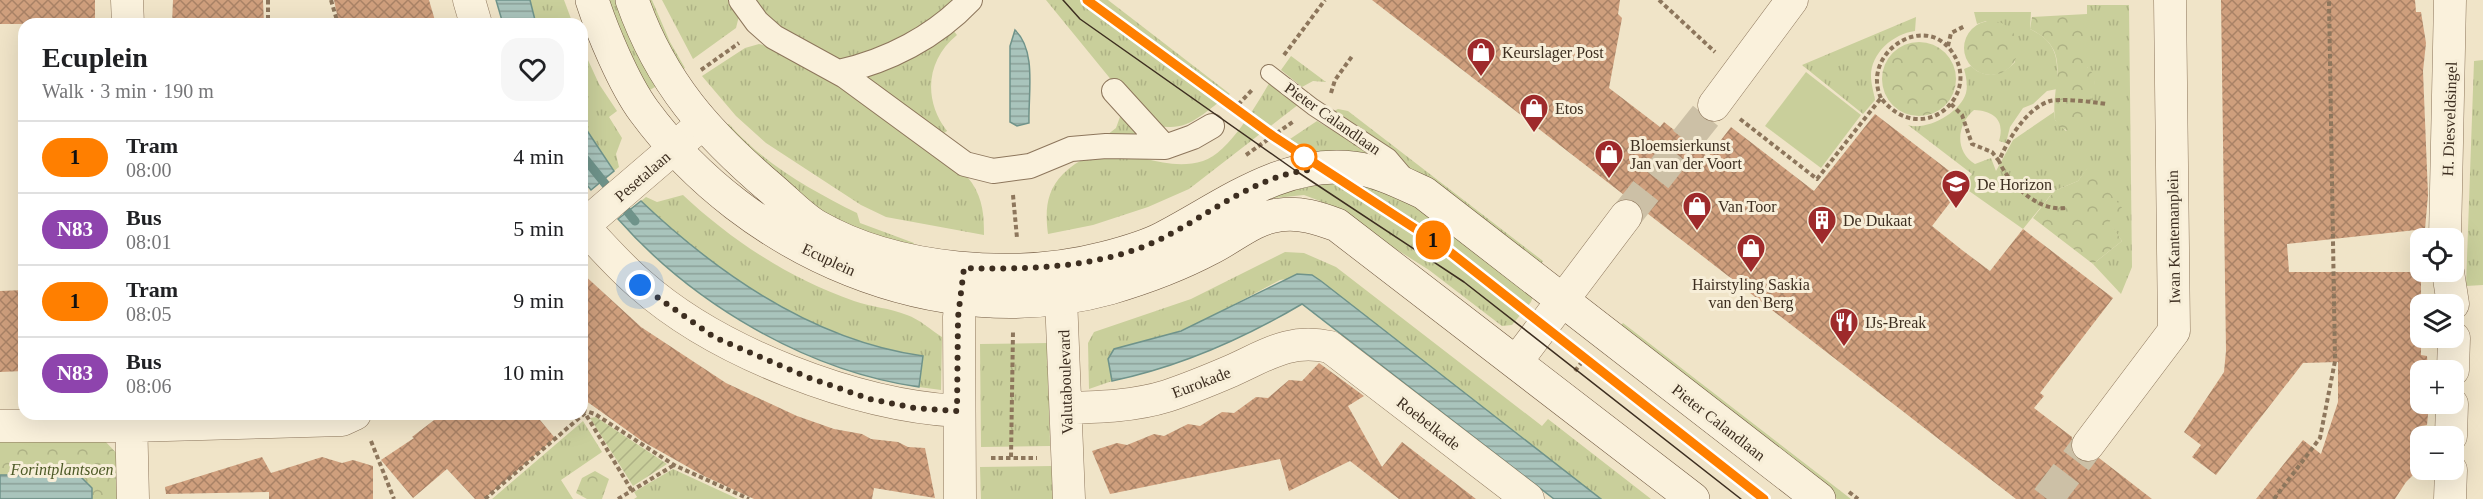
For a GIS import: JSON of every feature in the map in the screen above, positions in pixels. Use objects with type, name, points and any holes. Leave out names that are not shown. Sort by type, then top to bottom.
[{"type":"main road","name":"Ecuplein","points":[[592,0],[598,19],[642,108],[674,148],[711,185],[743,212],[809,251],[866,276],[919,292],[1027,269],[1104,258],[1160,239],[1257,186],[1296,171],[1354,168],[1388,177],[1424,193]]},
{"type":"main road","name":"Ecuplein","points":[[632,0],[659,61],[702,124],[815,226],[860,246],[1015,302],[1062,299],[1143,277],[1212,248],[1262,219],[1295,214],[1337,225],[1515,363]]},
{"type":"main road","name":"Pieter Calandlaan","points":[[1424,193],[1819,499]]},
{"type":"main road","points":[[1515,363],[1693,499]]},
{"type":"street","points":[[127,0],[128,18]]},
{"type":"street","points":[[469,0],[474,18]]},
{"type":"street","points":[[741,0],[757,22],[774,37],[838,72],[947,143],[965,164],[993,171],[1030,166],[1087,143],[1165,147],[1193,138],[1212,126]]},
{"type":"street","points":[[838,72],[871,65],[956,21],[970,0]]},
{"type":"street","points":[[1715,103],[1792,0]]},
{"type":"street","name":"Iwan Kantemanplein","points":[[2088,445],[2174,331],[2170,0]]},
{"type":"street","name":"H. Diesveldsingel","points":[[2445,228],[2450,0]]},
{"type":"street","points":[[1114,91],[1165,147]]},
{"type":"street","name":"Pesetalaan","points":[[588,221],[702,124]]},
{"type":"street","points":[[1515,363],[1626,216]]},
{"type":"street","points":[[588,225],[640,285],[714,337],[807,377],[870,399],[915,408],[957,411]]},
{"type":"street","name":"Valutaboulevard","points":[[1059,264],[1067,408],[1069,499]]},
{"type":"street","points":[[960,499],[957,411],[962,283]]},
{"type":"street","name":"Eurokade","points":[[1067,408],[1110,407],[1165,396],[1230,372],[1276,349],[1310,343],[1330,347]]},
{"type":"street","name":"Roebelkade","points":[[1330,347],[1528,499]]},
{"type":"street","points":[[131,420],[133,499]]},
{"type":"street","points":[[0,426],[131,420],[342,420],[362,425]]},
{"type":"street","points":[[2450,499],[2451,480]]},
{"type":"lane","name":"Pieter Calandlaan","points":[[1269,73],[1313,107],[1389,157],[1424,193]]},
{"type":"path","points":[[268,0],[268,18]]},
{"type":"path","points":[[331,0],[336,18]]},
{"type":"path","points":[[1659,0],[1738,72]]},
{"type":"path","points":[[2274,499],[2320,438],[2335,361],[2329,0]]},
{"type":"path","points":[[1948,46],[1931,38],[1917,37],[1903,40],[1890,48],[1882,57],[1878,68],[1877,90],[1881,98],[1896,113],[1919,121],[1936,116],[1951,104],[1960,84],[1959,69],[1948,46],[1951,33],[1965,26]]},
{"type":"path","name":"Pieter Calandlaan","points":[[1313,107],[1330,93],[1335,80],[1353,55]]},
{"type":"path","points":[[1715,103],[1817,179],[1881,98]]},
{"type":"path","points":[[1999,161],[2016,130],[2048,102],[2060,99],[2106,104]]},
{"type":"path","points":[[1951,104],[1962,114],[1972,144],[1992,152],[2004,172],[2020,189],[2045,206],[2064,208]]},
{"type":"path","points":[[1243,156],[1313,107]]},
{"type":"path","points":[[1008,242],[1025,242]]},
{"type":"path","points":[[588,412],[595,414],[674,465],[749,499]]},
{"type":"path","points":[[588,419],[632,491]]},
{"type":"path","points":[[486,499],[573,420]]},
{"type":"path","points":[[362,425],[394,499]]},
{"type":"path","points":[[959,458],[1068,458]]},
{"type":"path","points":[[618,499],[674,465]]},
{"type":"green space","points":[[530,0],[564,0],[571,18],[534,18]]},
{"type":"green space","points":[[604,0],[622,0],[662,83],[648,91]]},
{"type":"green space","points":[[642,0],[652,0],[670,42],[685,68],[678,72]]},
{"type":"green space","points":[[662,0],[734,0],[739,16],[736,28],[693,59]]},
{"type":"green space","points":[[751,0],[963,0],[901,43],[842,60],[783,30]]},
{"type":"green space","points":[[1046,0],[1108,0],[1230,94],[1199,117],[1180,126],[1158,125],[1144,120]]},
{"type":"green space","points":[[2087,5],[2129,5],[2132,267],[2121,294],[2093,264],[2122,241],[2108,222],[2088,168],[2078,181],[2054,191],[2023,229],[1962,186],[1972,174],[1908,125],[1933,123],[1957,107],[1967,90],[1964,69],[1971,66],[1988,75],[1999,73],[2015,62],[1986,21],[1977,24],[1974,12],[2031,12],[2030,29],[2047,40],[2055,53],[2057,89],[2047,91],[2033,104],[2023,108],[2010,127],[2006,143],[1999,141],[2001,128],[1997,118],[1988,112],[1974,110],[1961,130],[1961,145],[1968,159],[1975,164],[1991,158],[1996,171],[2013,140],[2054,112],[2055,120],[2066,131],[2095,83],[2087,67]]},
{"type":"green space","points":[[2087,14],[2087,67],[2094,75],[2095,83],[2088,126],[2073,133],[2060,127],[2055,120],[2054,106],[2058,69],[2052,47],[2044,38],[2030,29],[2032,17]]},
{"type":"green space","points":[[1916,17],[1915,31],[1891,40],[1879,52],[1871,76],[1875,100],[1863,114],[1802,65]]},
{"type":"green space","points":[[1986,21],[1996,21],[2010,29],[2016,38],[2018,48],[2016,58],[2010,67],[1996,75],[1986,75],[1969,63],[1964,53],[1964,43],[1976,26]]},
{"type":"green space","points":[[952,29],[957,35],[939,56],[931,81],[934,106],[947,131],[941,135],[867,77],[867,74]]},
{"type":"green space","points":[[1919,42],[1933,45],[1945,53],[1953,65],[1956,79],[1953,93],[1945,105],[1933,113],[1919,116],[1905,113],[1893,105],[1885,93],[1882,79],[1885,65],[1893,53],[1905,45]]},
{"type":"green space","points":[[759,44],[779,50],[817,68],[958,167],[979,195],[984,235],[886,217],[861,205],[766,143],[736,116],[702,76],[745,48]]},
{"type":"green space","points":[[1291,56],[1326,82],[1313,81],[1302,87],[1281,70]]},
{"type":"green space","points":[[588,60],[599,84],[617,111],[609,117],[622,138],[616,154],[619,167],[614,171],[588,132]]},
{"type":"green space","points":[[2483,60],[2483,285],[2466,286],[2474,61]]},
{"type":"green space","points":[[1806,72],[1861,115],[1821,168],[1765,126]]},
{"type":"green space","points":[[1270,82],[1299,104],[1189,189],[1148,207],[1093,225],[1048,234],[1047,209],[1053,187],[1063,174],[1081,161],[1098,154],[1115,153],[1167,163],[1185,164],[1203,161],[1213,156],[1232,139]]},
{"type":"green space","points":[[1338,109],[1348,111],[1543,261],[1539,268],[1413,174],[1395,153],[1332,112]]},
{"type":"green space","points":[[1121,114],[1143,137],[1107,135],[1116,128]]},
{"type":"green space","points":[[1317,121],[1374,155],[1314,156],[1290,139]]},
{"type":"green space","points":[[729,124],[757,152],[789,175],[857,213],[860,223],[914,243],[913,250],[834,224],[721,127]]},
{"type":"green space","points":[[2088,167],[2123,209],[2109,222],[2122,241],[2093,264],[2033,218],[2054,191],[2078,181]]},
{"type":"green space","points":[[1356,180],[1408,195],[1533,296],[1531,302],[1512,325],[1502,326],[1429,270],[1320,201],[1304,195],[1264,199],[1275,188]]},
{"type":"green space","points":[[683,195],[741,243],[784,270],[854,301],[911,317],[942,337],[941,390],[919,387],[923,356],[883,348],[844,336],[770,300],[702,254],[641,201],[646,197],[657,202]]},
{"type":"green space","points":[[1285,252],[1304,253],[1336,267],[1542,426],[1548,419],[1651,499],[1601,499],[1312,275],[1280,280],[1199,323],[1108,359],[1112,381],[1089,389],[1088,343],[1094,332],[1191,299]]},
{"type":"green space","points":[[1623,323],[1851,499],[1837,499],[1618,329]]},
{"type":"green space","points":[[1048,343],[1050,446],[981,447],[980,344]]},
{"type":"green space","points":[[596,417],[667,464],[633,486],[590,418]]},
{"type":"green space","points":[[583,421],[602,452],[561,480],[573,499],[492,499]]},
{"type":"green space","name":"Forintplantsoen","points":[[104,440],[123,460],[123,499],[0,499],[0,441]]},
{"type":"green space","points":[[1052,466],[1053,499],[981,499],[980,467]]},
{"type":"green space","points":[[673,469],[738,499],[634,499],[637,497],[634,492]]},
{"type":"green space","points":[[595,471],[609,479],[602,499],[587,499],[576,493],[582,478]]},
{"type":"water","points":[[496,0],[530,0],[534,18],[501,18]]},
{"type":"water","points":[[1015,30],[1026,49],[1030,74],[1029,123],[1017,126],[1010,122],[1010,46]]},
{"type":"water","points":[[588,132],[614,171],[591,190],[588,186]]},
{"type":"water","points":[[641,201],[702,254],[770,300],[844,336],[883,348],[923,356],[919,387],[877,379],[835,366],[755,329],[717,305],[681,279],[618,219]]},
{"type":"water","points":[[1297,274],[1312,275],[1321,281],[1601,499],[1554,499],[1302,304],[1257,329],[1186,360],[1112,381],[1108,359],[1114,349],[1181,331]]},
{"type":"water","points":[[0,475],[79,475],[92,488],[92,499],[0,499]]},
{"type":"building","points":[[0,0],[95,0],[95,18],[18,18],[18,24],[0,24]]},
{"type":"building","points":[[173,0],[263,0],[264,18],[172,18]]},
{"type":"building","points":[[334,0],[429,0],[434,18],[338,18]]},
{"type":"building","name":"De Dukaat","points":[[1372,0],[1620,0],[1618,14],[1622,18],[1609,88],[1660,127],[1664,122],[1708,157],[1731,127],[1814,191],[1875,114],[1965,183],[1932,226],[1962,250],[1990,271],[2023,229],[2113,298],[2040,393],[2044,396],[2034,408],[2072,437],[2071,451],[2077,459],[2086,463],[2099,458],[2152,499],[2016,499],[1643,210],[1637,202],[1628,198]]},
{"type":"building","points":[[2221,0],[2415,0],[2416,12],[2421,12],[2426,43],[2423,71],[2428,195],[2425,228],[2287,244],[2289,272],[2410,272],[2410,282],[2421,282],[2421,294],[2410,294],[2410,348],[2421,348],[2421,355],[2427,356],[2427,360],[2410,360],[2410,414],[2428,414],[2427,425],[2410,426],[2410,478],[2395,499],[2256,499],[2303,440],[2321,454],[2338,402],[2338,362],[2303,363],[2216,475],[2192,457],[2201,445],[2184,432],[2224,372],[2226,351]]},
{"type":"building","points":[[588,278],[641,327],[726,383],[797,416],[834,429],[862,434],[871,439],[898,442],[908,447],[925,448],[935,498],[874,488],[872,499],[754,499],[704,476],[642,441],[588,402]]},
{"type":"building","points":[[18,290],[18,371],[0,372],[0,291]]},
{"type":"building","points":[[1319,363],[1364,396],[1348,406],[1382,467],[1402,442],[1476,499],[1399,499],[1350,461],[1289,491],[1280,459],[1110,494],[1092,451],[1117,443],[1127,445],[1154,434],[1164,436],[1188,424],[1200,426],[1222,412],[1234,413],[1256,397],[1268,398],[1289,380],[1302,381]]},
{"type":"building","points":[[434,420],[540,420],[555,438],[484,499],[475,499],[447,469],[413,498],[381,460],[414,438],[412,437]]},
{"type":"building","points":[[262,457],[271,473],[322,457],[342,463],[353,460],[373,466],[373,499],[269,499],[269,492],[166,494],[165,487]]},
{"type":"waterway","points":[[588,162],[635,221]]},
{"type":"tunnel","points":[[1626,216],[1714,105]]},
{"type":"tunnel","points":[[2047,499],[2088,445]]},
{"type":"tram line","points":[[1063,0],[1080,19],[1296,171],[1464,282],[1741,499]]},
{"type":"tram line","points":[[1087,0],[1273,136],[1445,247],[1764,499]]},
{"type":"tram line","name":"1","points":[[1087,0],[1234,109],[1320,168],[1445,248],[1764,499]]},
{"type":"place","name":"Keurslager Post","points":[[1481,78]]},
{"type":"place","name":"Etos","points":[[1534,134]]},
{"type":"place","name":"Bloemsierkunst Jan van der Voort","points":[[1609,180]]},
{"type":"place","name":"De Horizon","points":[[1956,210]]},
{"type":"place","name":"Van Toor","points":[[1697,232]]},
{"type":"place","name":"De Dukaat","points":[[1822,246]]},
{"type":"place","name":"Hairstyling Saskia van den Berg","points":[[1751,274]]},
{"type":"place","name":"IJs-Break","points":[[1844,348]]},
{"type":"route","points":[[640,285],[714,337],[807,377],[870,399],[915,408],[957,411],[958,317],[964,268],[1027,269],[1104,258],[1160,239],[1257,186],[1296,171],[1308,170],[1304,157]]}]
